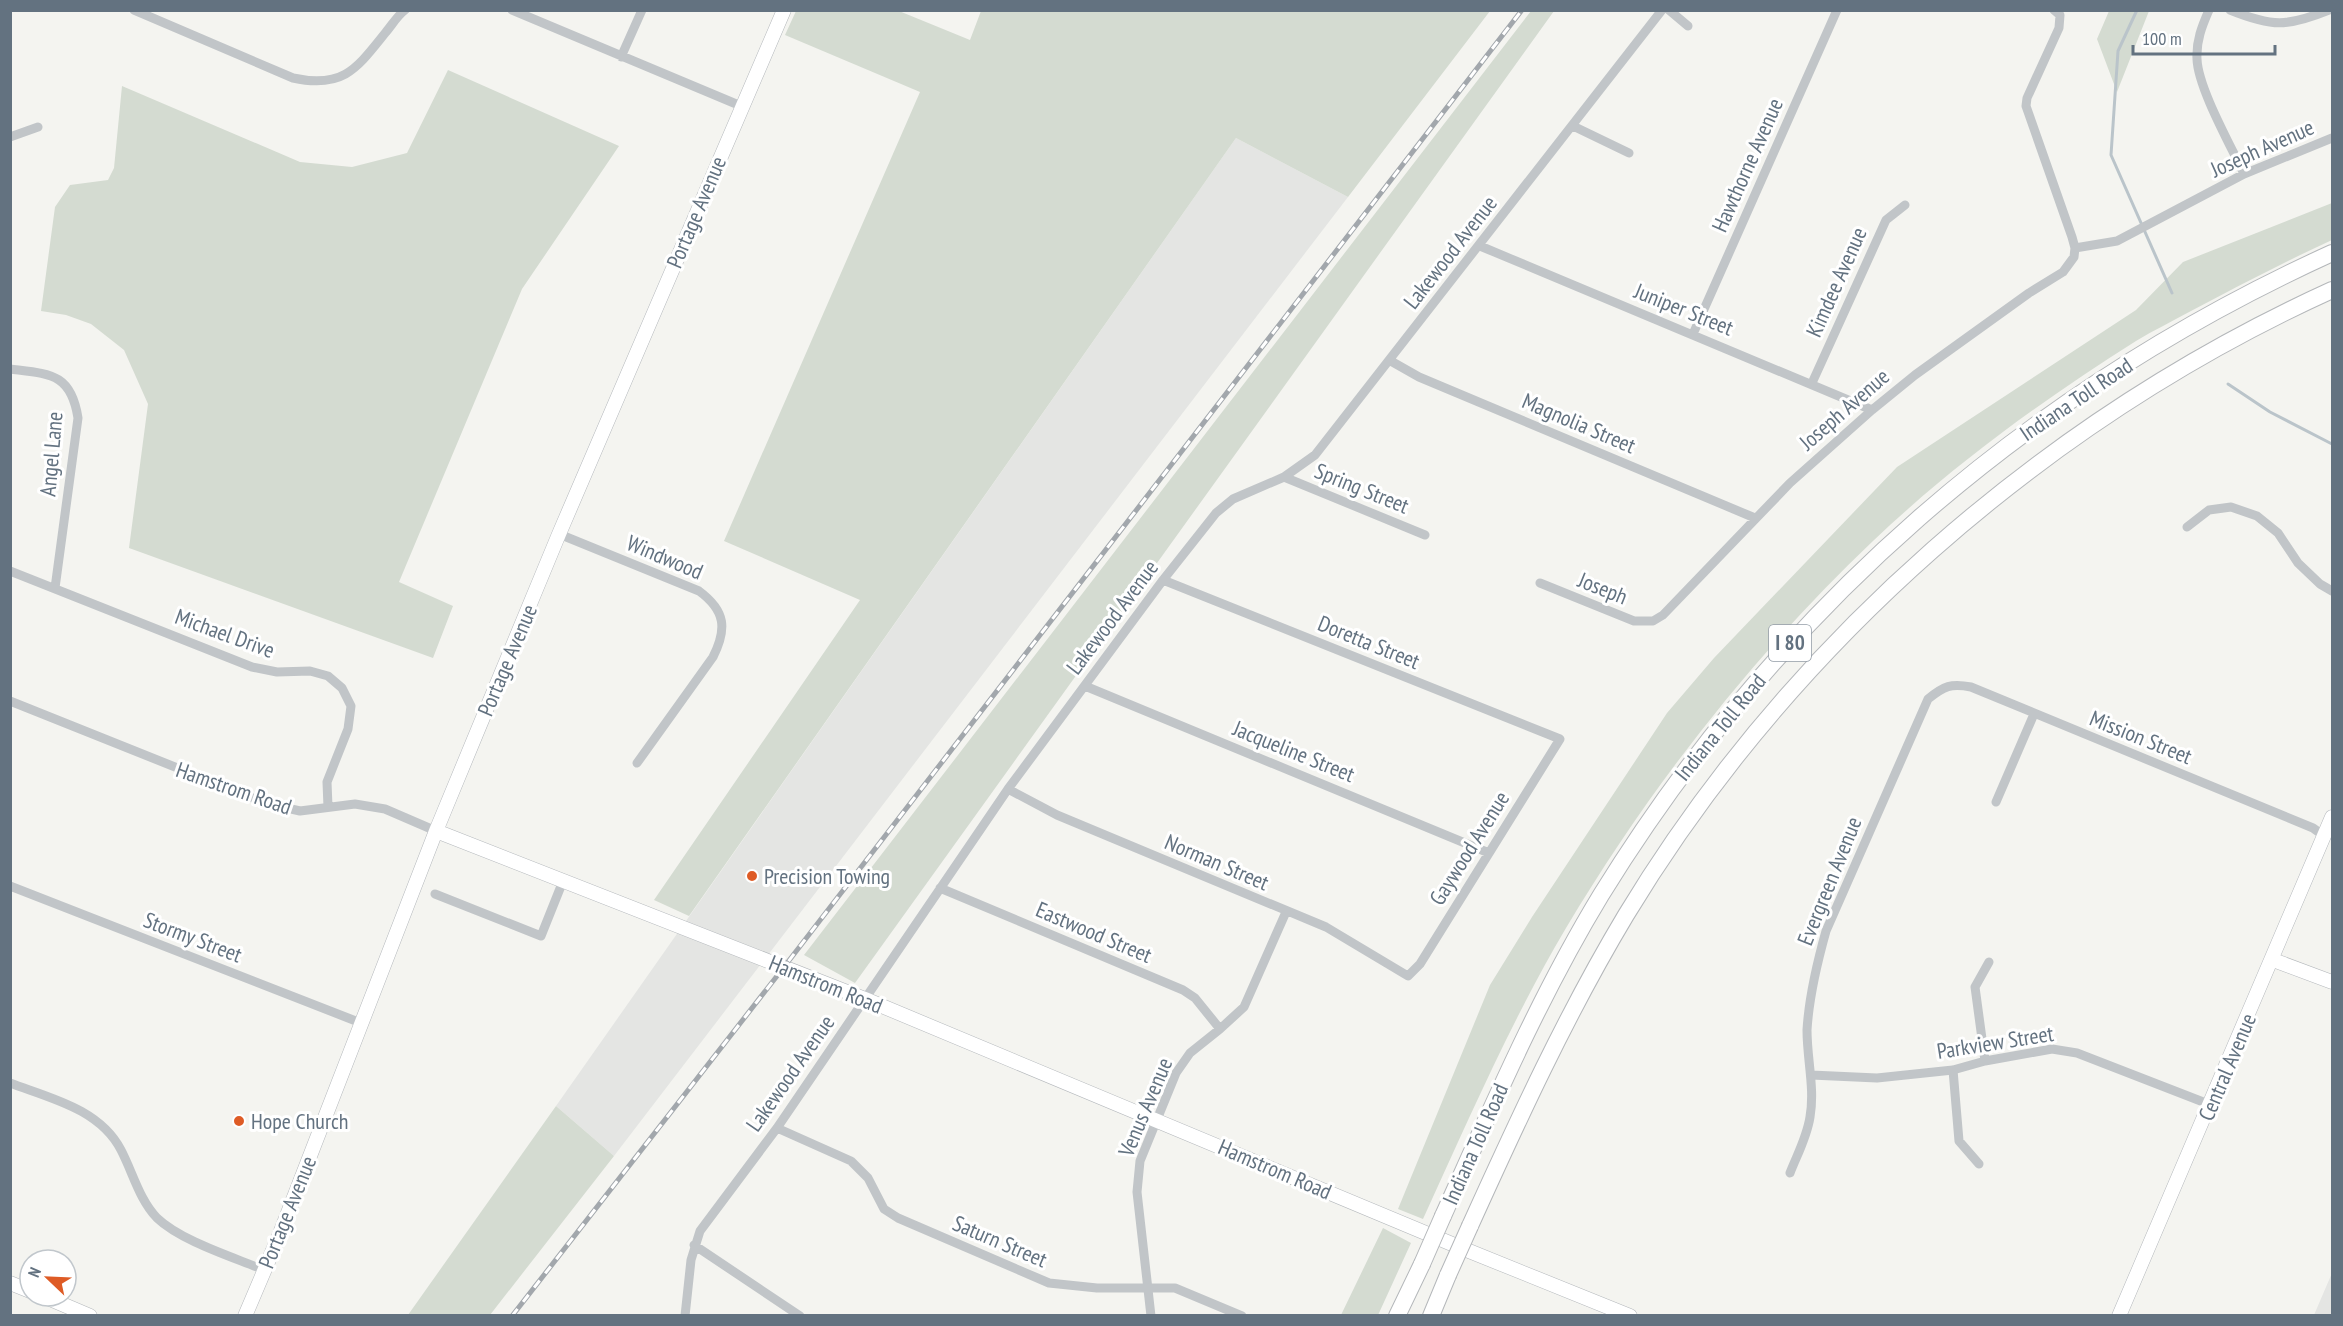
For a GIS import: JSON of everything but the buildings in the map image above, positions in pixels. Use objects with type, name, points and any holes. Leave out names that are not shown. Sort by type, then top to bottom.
[{"type":"highway","name":"Indiana Toll Road","points":[[1397,1316],[1528,1029],[1567,954],[1600,897],[1664,798],[1755,682],[1799,633],[1936,502],[2048,416],[2113,371],[2178,331],[2242,296],[2332,253]]},
{"type":"highway","name":"Indiana Toll Road","points":[[1431,1316],[1554,1044],[1628,913],[1664,856],[1738,755],[1826,654],[1922,560],[2008,488],[2073,439],[2198,359],[2260,325],[2332,290]]},
{"type":"street","points":[[134,10],[293,78],[326,81],[344,76],[365,59],[405,10]]},
{"type":"street","points":[[512,10],[741,106]]},
{"type":"street","points":[[621,57],[642,10]]},
{"type":"street","name":"Portage Avenue","points":[[245,1316],[279,1236],[436,831],[559,534],[784,10]]},
{"type":"street","name":"Lakewood Avenue","points":[[685,1316],[694,1245],[700,1231],[777,1128],[1008,789],[1163,580],[1216,513],[1233,499],[1284,477],[1315,455],[1662,10]]},
{"type":"street","points":[[1669,10],[1688,26]]},
{"type":"street","name":"Hawthorne Avenue","points":[[1693,334],[1837,10]]},
{"type":"street","points":[[2209,10],[2199,35],[2197,60],[2202,85],[2244,174]]},
{"type":"street","points":[[2230,10],[2252,19],[2278,25],[2305,20],[2329,10]]},
{"type":"street","points":[[2057,13],[2060,28],[2027,98],[2026,106],[2075,248]]},
{"type":"street","points":[[1573,126],[1629,153]]},
{"type":"street","points":[[10,137],[38,127]]},
{"type":"street","name":"Joseph Avenue","points":[[1653,621],[1663,615],[1755,518],[1814,461],[1916,375],[2029,293],[2063,272],[2074,257],[2075,248],[2117,241],[2244,174],[2332,138]]},
{"type":"street","name":"Kimdee Avenue","points":[[1812,383],[1886,220],[1905,205]]},
{"type":"street","name":"Juniper Street","points":[[1480,246],[1872,410]]},
{"type":"street","name":"Magnolia Street","points":[[1389,360],[1419,377],[1755,518]]},
{"type":"street","name":"Angel Lane","points":[[10,369],[48,374],[64,383],[75,398],[78,418],[55,588]]},
{"type":"street","name":"Spring Street","points":[[1284,477],[1425,535]]},
{"type":"street","points":[[2187,527],[2209,510],[2231,507],[2257,516],[2278,533],[2298,563],[2320,584],[2332,591]]},
{"type":"street","name":"Windwood","points":[[559,534],[699,591],[711,600],[719,612],[723,625],[721,641],[713,657],[637,763]]},
{"type":"street","name":"Michael Drive","points":[[10,571],[252,667],[277,672],[310,671],[328,676],[342,688],[351,706],[348,729],[327,782],[328,807]]},
{"type":"street","name":"Doretta Street","points":[[1163,580],[1560,740]]},
{"type":"street","name":"Joseph","points":[[1540,583],[1634,621],[1643,623],[1653,621]]},
{"type":"street","name":"Mission Street","points":[[1941,688],[1956,684],[1971,687],[2313,828],[2324,836]]},
{"type":"street","name":"Jacqueline Street","points":[[1085,686],[1489,853]]},
{"type":"street","name":"Evergreen Avenue","points":[[1790,1173],[1808,1129],[1812,1101],[1808,1030],[1817,965],[1826,931],[1928,699],[1941,688]]},
{"type":"street","name":"Hamstrom Road","points":[[10,701],[265,803],[300,811],[355,804],[385,809],[865,999],[1157,1119],[1464,1250],[1630,1316]]},
{"type":"street","points":[[1996,802],[2034,714]]},
{"type":"street","name":"Gaywood Avenue","points":[[1408,976],[1420,964],[1560,740]]},
{"type":"street","name":"Norman Street","points":[[1008,789],[1057,815],[1340,935],[1408,976]]},
{"type":"street","name":"Central Avenue","points":[[2119,1316],[2332,818]]},
{"type":"street","points":[[435,894],[541,936],[563,881]]},
{"type":"street","name":"Stormy Street","points":[[10,886],[361,1023]]},
{"type":"street","name":"Eastwood Street","points":[[940,888],[1183,990],[1199,1003],[1220,1029]]},
{"type":"street","name":"Venus Avenue","points":[[1151,1316],[1137,1192],[1140,1161],[1183,1063],[1190,1053],[1244,1006],[1252,993],[1286,912]]},
{"type":"street","points":[[2273,960],[2332,982]]},
{"type":"street","points":[[1985,1061],[1976,987],[1989,962]]},
{"type":"street","name":"Parkview Street","points":[[1811,1075],[1877,1078],[1953,1070],[1985,1061],[2052,1050],[2077,1053],[2211,1105]]},
{"type":"street","points":[[1953,1070],[1959,1141],[1979,1164]]},
{"type":"street","points":[[10,1083],[82,1111],[105,1128],[122,1151],[144,1200],[166,1226],[181,1235],[264,1270]]},
{"type":"street","name":"Saturn Street","points":[[777,1128],[851,1161],[868,1178],[885,1209],[898,1218],[1049,1282],[1097,1288],[1148,1286],[1174,1288],[1242,1316]]},
{"type":"street","points":[[694,1245],[800,1316]]},
{"type":"street","points":[[71,1308],[90,1316]]},
{"type":"shaded area","points":[[796,11],[899,11],[970,40],[981,11],[1490,11],[1348,197],[1236,138],[689,916],[654,900],[860,600],[724,541],[920,92],[785,35]]},
{"type":"shaded area","points":[[1531,11],[1554,11],[855,983],[804,955]]},
{"type":"shaded area","points":[[2109,11],[2149,11],[2117,92],[2097,39]]},
{"type":"shaded area","points":[[448,70],[619,146],[522,289],[399,582],[453,606],[433,658],[129,548],[148,404],[124,350],[91,324],[66,315],[41,311],[55,207],[70,185],[108,180],[114,168],[122,86],[300,162],[352,167],[407,153]]},
{"type":"shaded area","points":[[1236,138],[1348,197],[614,1156],[556,1106]]},
{"type":"shaded area","points":[[2332,203],[2332,240],[2244,283],[2143,337],[2033,410],[1903,513],[1786,630],[1706,724],[1669,773],[1599,875],[1566,928],[1508,1035],[1423,1219],[1398,1209],[1490,985],[1532,917],[1667,713],[1714,658],[1897,467],[2136,310],[2183,262]]},
{"type":"shaded area","points":[[556,1106],[614,1156],[490,1315],[408,1315]]},
{"type":"shaded area","points":[[1383,1228],[1411,1243],[1379,1313],[1378,1315],[1341,1315]]},
{"type":"shaded area","points":[[2332,1273],[2332,1315],[2314,1315]]},
{"type":"waterway","points":[[2137,10],[2118,51],[2111,155],[2172,293]]},
{"type":"waterway","points":[[2228,384],[2270,412],[2332,444]]},
{"type":"railway","points":[[512,1316],[1522,10]]},
{"type":"place","name":"Precision Towing","points":[[752,876]]},
{"type":"place","name":"Hope Church","points":[[239,1121]]}]
